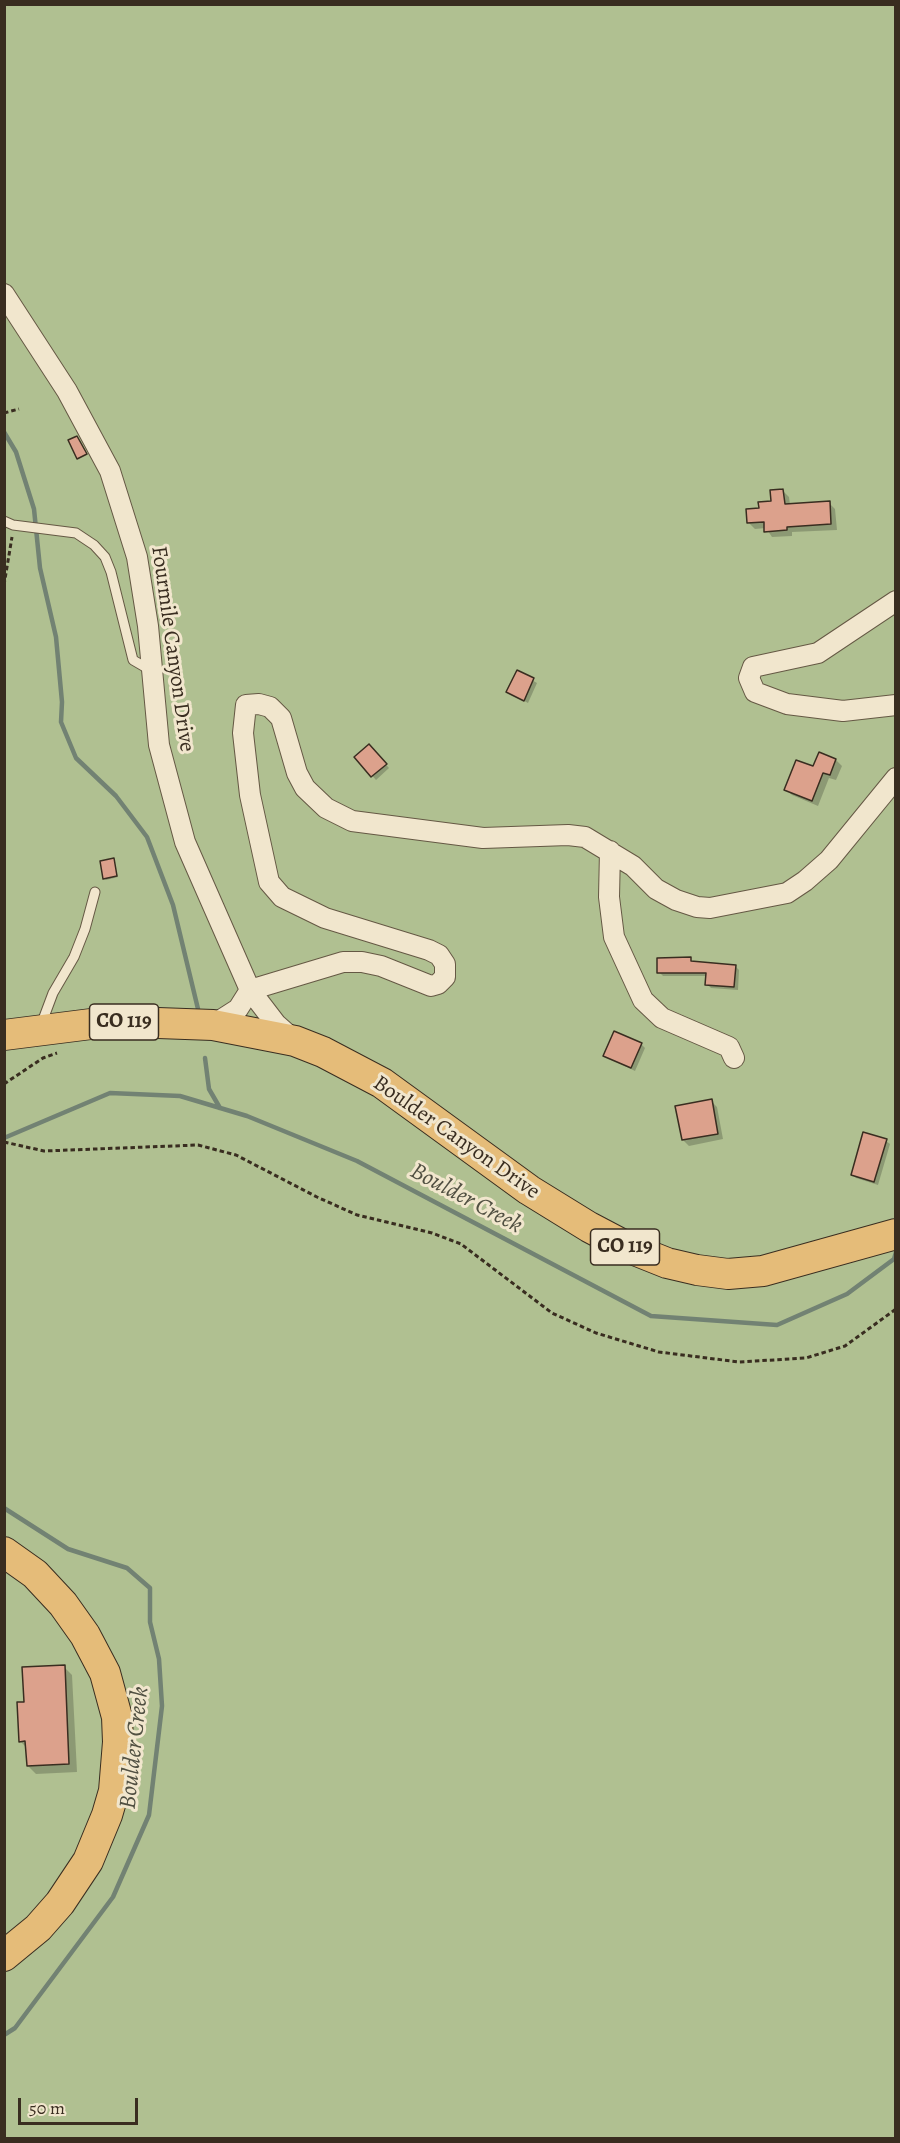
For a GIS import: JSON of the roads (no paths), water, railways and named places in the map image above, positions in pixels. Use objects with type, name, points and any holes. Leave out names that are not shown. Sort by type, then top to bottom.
[{"type":"main road","name":"Boulder Canyon Drive","points":[[4,1035],[45,1043],[107,1022],[213,1025],[295,1041],[323,1052],[382,1083],[529,1190],[589,1227],[627,1247],[667,1263],[728,1274],[762,1271],[886,1237]]},
{"type":"main road","points":[[4,1552],[35,1574],[63,1604],[85,1635],[105,1673],[117,1717],[118,1742],[114,1791],[88,1861],[60,1903],[38,1928],[4,1956]]},
{"type":"street","name":"Fourmile Canyon Drive","points":[[4,294],[68,391],[110,471],[137,557],[159,745],[172,800],[202,883],[250,990],[276,1024],[295,1041]]},
{"type":"street","points":[[896,601],[818,653],[753,667],[748,678],[755,692],[787,704],[843,711],[896,705]]},
{"type":"street","points":[[213,1025],[238,1009],[250,990],[343,963],[363,962],[381,966],[431,986],[438,984],[445,977],[445,964],[439,955],[314,913],[282,897],[269,882],[250,795],[243,733],[246,705],[259,704],[270,707],[281,717],[297,773],[305,788],[326,808],[352,821],[483,838],[585,837],[633,866],[656,889],[676,900],[697,907],[710,908],[787,893],[829,860],[896,778]]},
{"type":"street","points":[[610,851],[609,897],[614,937],[644,1000],[662,1018],[729,1047],[735,1058]]},
{"type":"lane","points":[[9,523],[65,530],[85,537],[105,557],[133,660],[152,671]]},
{"type":"lane","points":[[45,1043],[53,993],[74,957],[85,929],[95,892]]},
{"type":"waterway","points":[[4,432],[16,452],[34,509],[40,568],[56,637],[62,702],[61,722],[76,758],[116,796],[147,837],[173,905],[198,1009]]},
{"type":"waterway","points":[[205,1058],[209,1089],[220,1108]]},
{"type":"waterway","name":"Boulder Creek","points":[[4,1138],[110,1093],[180,1096],[247,1116],[357,1161],[651,1316],[777,1325],[847,1294],[894,1259],[896,1252]]},
{"type":"waterway","name":"Boulder Creek","points":[[4,1508],[68,1549],[127,1568],[150,1588],[150,1622],[159,1659],[162,1706],[149,1815],[113,1897],[15,2028],[4,2035]]}]
